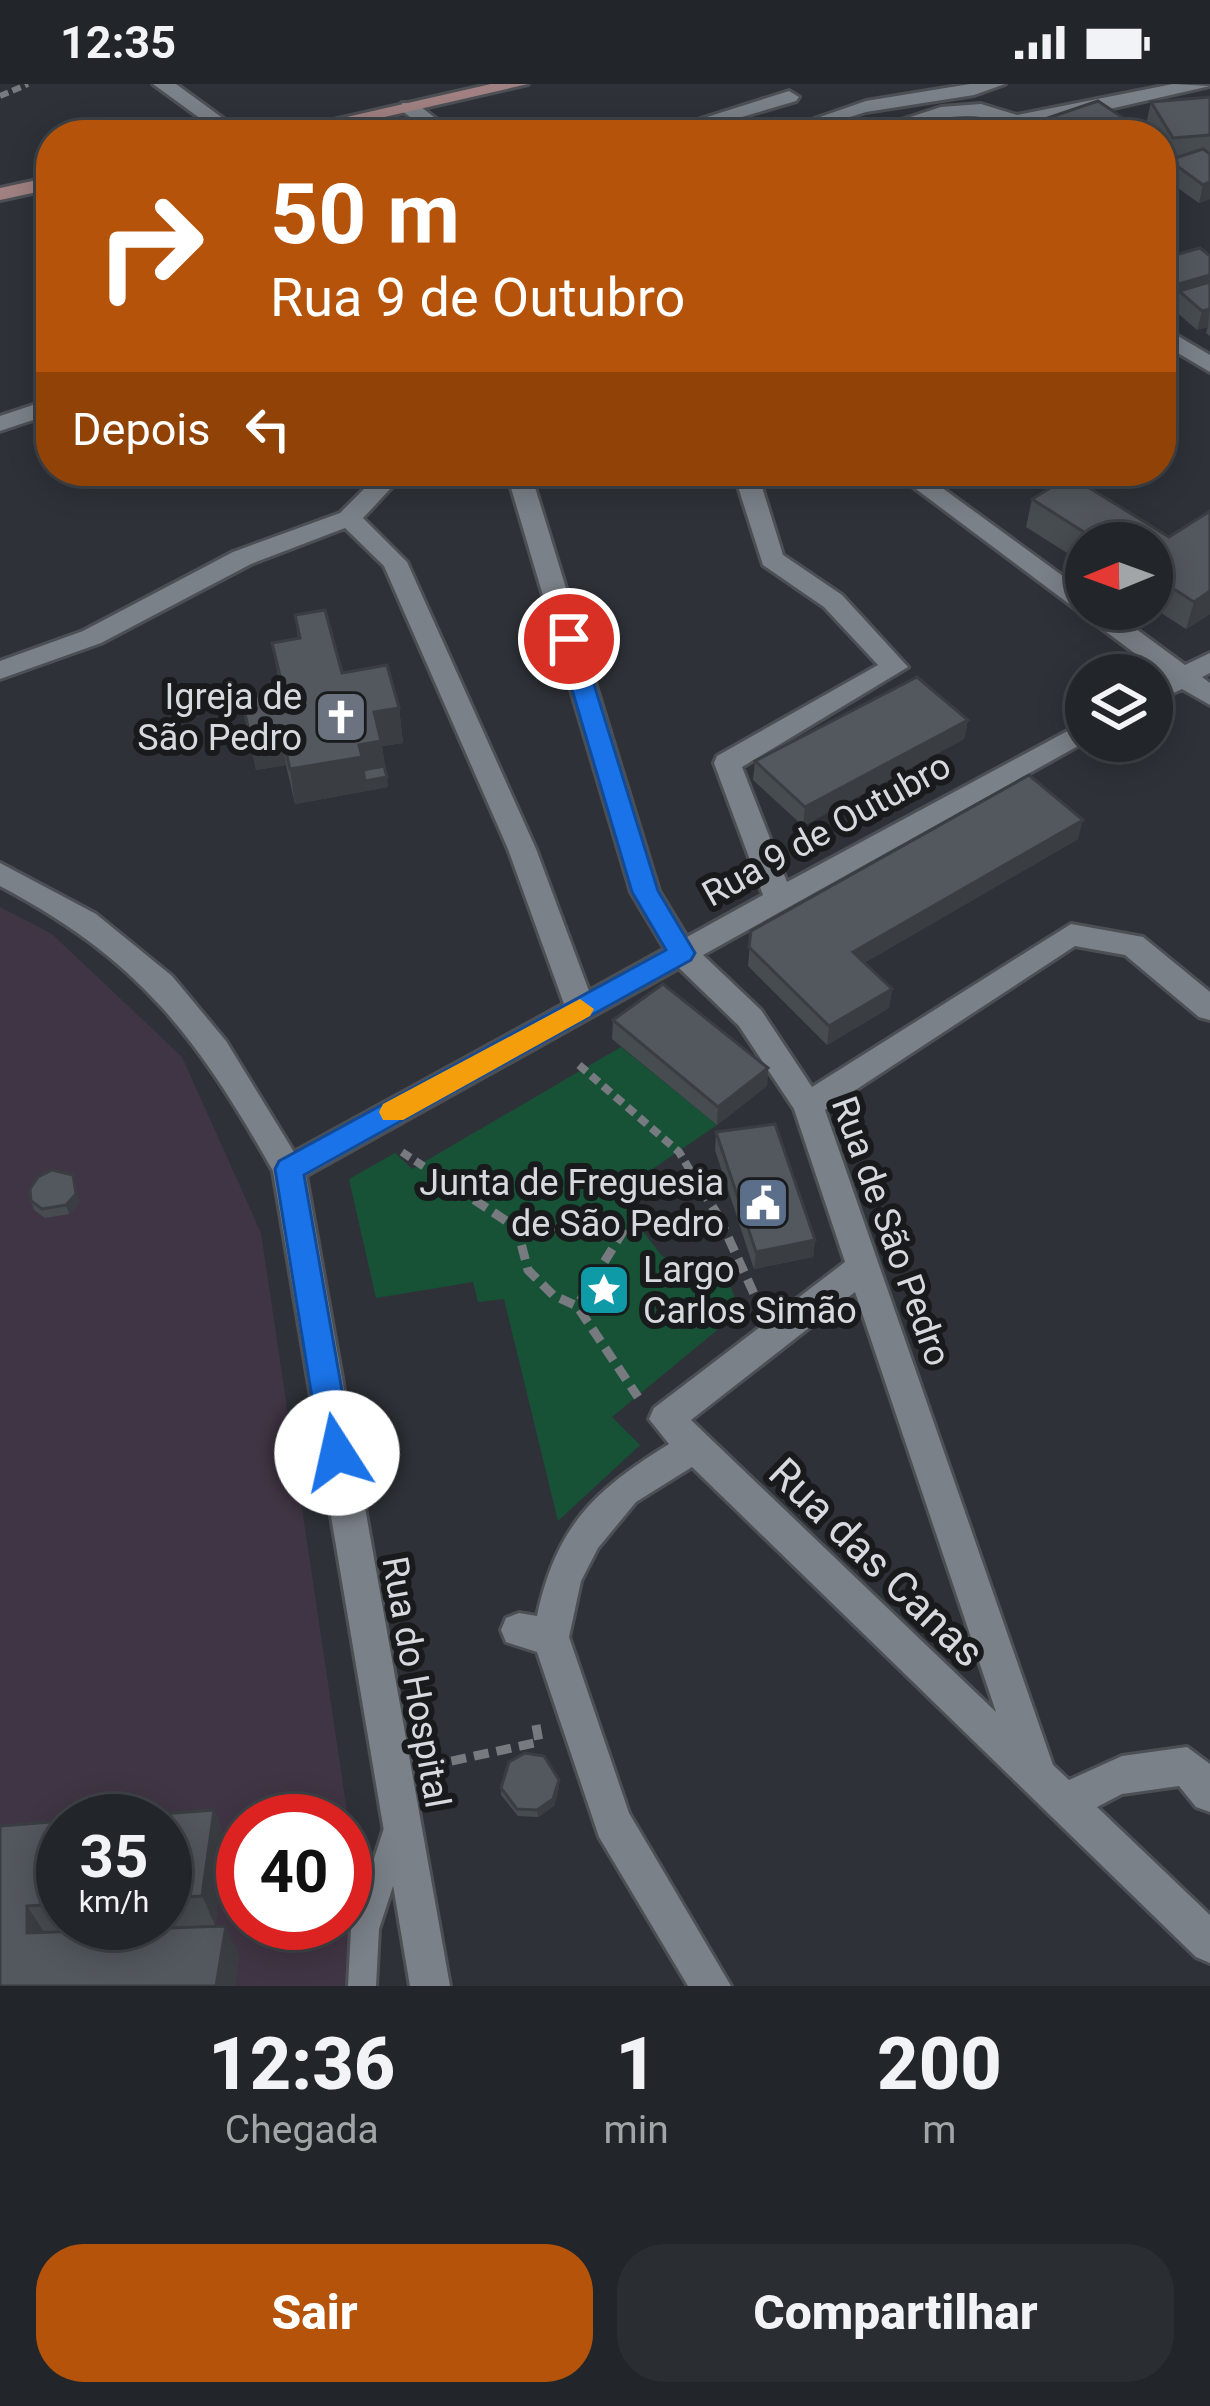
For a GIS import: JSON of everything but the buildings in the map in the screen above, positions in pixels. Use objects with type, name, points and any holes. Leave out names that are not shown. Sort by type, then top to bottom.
[{"type":"main road","points":[[349,120],[518,84]]},
{"type":"main road","points":[[0,194],[36,186]]},
{"type":"street","points":[[164,84],[215,120]]},
{"type":"street","points":[[391,84],[431,120]]},
{"type":"street","points":[[769,84],[824,119],[868,103],[995,84]]},
{"type":"street","points":[[1025,120],[1202,84]]},
{"type":"street","points":[[711,120],[789,97]]},
{"type":"street","points":[[930,120],[973,110],[1003,113],[1012,120]]},
{"type":"street","points":[[1176,342],[1210,364]]},
{"type":"street","points":[[0,424],[36,411]]},
{"type":"street","points":[[0,670],[92,637],[242,559],[349,518],[380,486]]},
{"type":"street","name":"Rua de São Pedro","points":[[523,486],[645,892],[682,953],[750,1018],[808,1105],[1052,1794]]},
{"type":"street","points":[[750,486],[772,559],[833,601],[895,667],[727,763],[779,899]]},
{"type":"street","points":[[924,486],[1065,589]]},
{"type":"street","points":[[349,518],[395,562],[522,849],[581,1009]]},
{"type":"street","points":[[1121,630],[1210,696]]},
{"type":"street","points":[[1173,682],[1210,662]]},
{"type":"street","name":"Rua 9 de Outubro","points":[[289,1169],[1065,742]]},
{"type":"street","name":"Rua do Hospital","points":[[0,873],[62,906],[160,982],[232,1070],[289,1169],[430,1986]]},
{"type":"street","points":[[808,1105],[1071,935],[1133,945],[1210,1009]]},
{"type":"street","points":[[666,1419],[866,1265]]},
{"type":"street","name":"Rua das Canas","points":[[666,1419],[1210,1943]]},
{"type":"street","points":[[694,1447],[624,1491],[585,1536],[535,1633],[613,1823],[711,1986]]},
{"type":"street","points":[[1052,1794],[1096,1781],[1187,1766],[1210,1793]]},
{"type":"lane","points":[[362,1986],[364,1929],[401,1819]]},
{"type":"path","points":[[0,96],[28,84]]},
{"type":"path","points":[[579,1065],[679,1152],[719,1217],[773,1336]]},
{"type":"path","points":[[402,1152],[517,1228],[719,1217]]},
{"type":"path","points":[[577,1306],[627,1225]]},
{"type":"path","points":[[517,1228],[528,1270],[553,1295],[577,1306],[636,1396],[666,1419]]},
{"type":"path","points":[[393,1774],[539,1742]]},
{"type":"shaded area","points":[[0,907],[52,934],[182,1057],[261,1233],[344,1794],[216,1794],[216,1950],[368,1950],[373,1986],[0,1986]]},
{"type":"green space","name":"Largo Carlos Simão","points":[[621,1047],[717,1125],[648,1172],[637,1202],[637,1224],[662,1256],[728,1280],[740,1311],[612,1417],[640,1445],[558,1521],[504,1299],[478,1302],[473,1282],[376,1298],[349,1179],[395,1153],[412,1169]]},
{"type":"slow traffic","points":[[393,1112],[580,1009]]},
{"type":"place","name":"Igreja de São Pedro","points":[[341,717]]},
{"type":"place","name":"Junta de Freguesia de São Pedro","points":[[763,1203]]},
{"type":"place","name":"Largo Carlos Simão","points":[[604,1290]]},
{"type":"route","points":[[337,1453],[289,1169],[682,953],[645,892],[569,639]]}]
